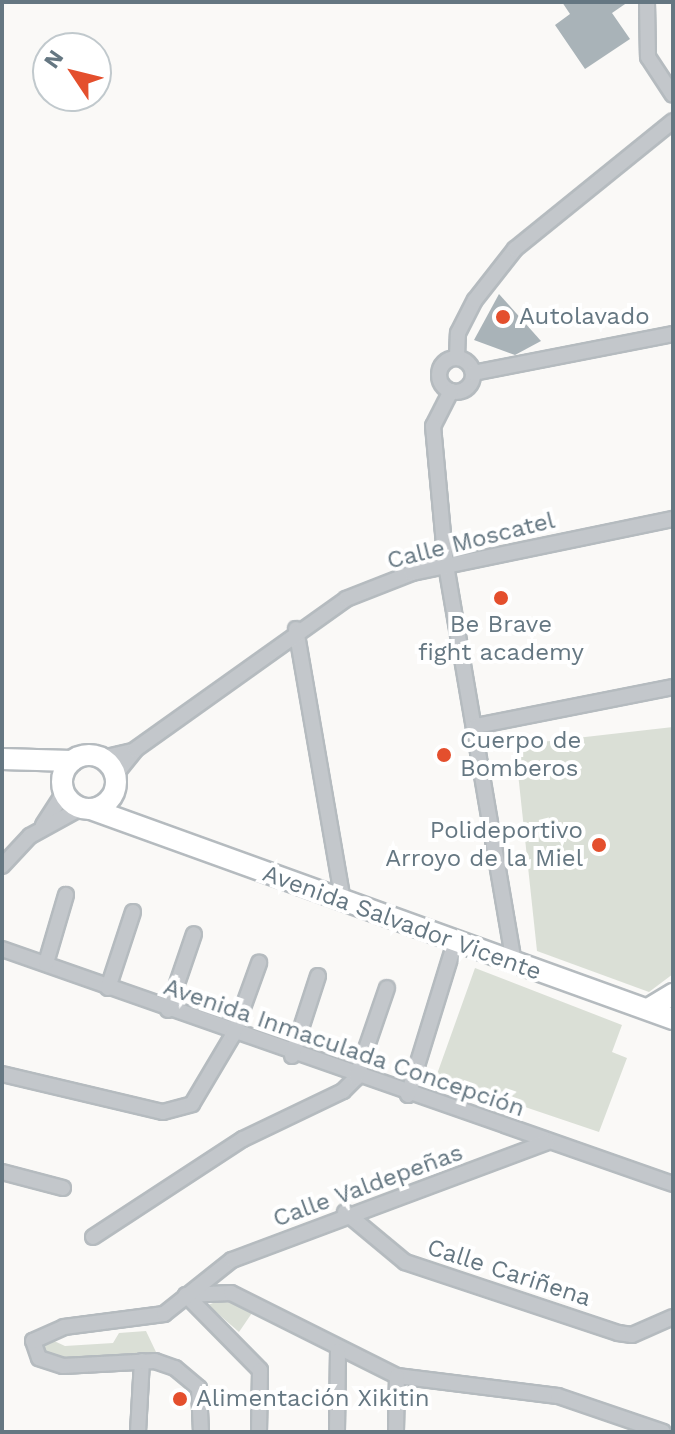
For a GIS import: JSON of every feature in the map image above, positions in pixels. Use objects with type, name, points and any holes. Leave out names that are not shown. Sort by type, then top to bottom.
[{"type":"street","points":[[647,2],[648,57],[673,95]]},
{"type":"street","points":[[473,373],[457,358],[458,333],[515,249],[673,121]]},
{"type":"street","points":[[473,373],[673,334]]},
{"type":"street","points":[[451,391],[439,369],[457,358]]},
{"type":"street","points":[[451,391],[467,388],[473,373]]},
{"type":"street","points":[[451,391],[433,426],[446,565],[476,726],[514,963]]},
{"type":"street","name":"Calle Moscatel","points":[[114,784],[136,749],[296,629],[346,599],[446,565],[673,519]]},
{"type":"street","points":[[296,629],[343,900]]},
{"type":"street","points":[[476,726],[673,687]]},
{"type":"street","name":"Calle Moscatel","points":[[102,758],[136,749]]},
{"type":"street","points":[[2,759],[72,761],[102,758],[132,823]]},
{"type":"street","points":[[2,759],[64,791],[86,808]]},
{"type":"street","points":[[41,829],[64,791],[72,761]]},
{"type":"street","points":[[3,862],[41,829],[86,808],[114,784]]},
{"type":"street","name":"Avenida Salvador Vicente","points":[[86,808],[673,1019]]},
{"type":"street","points":[[46,963],[66,895]]},
{"type":"street","points":[[108,988],[133,912]]},
{"type":"street","points":[[168,1010],[194,934]]},
{"type":"street","points":[[408,1095],[455,942]]},
{"type":"street","name":"Avenida Inmaculada Concepción","points":[[2,949],[292,1056],[673,1184]]},
{"type":"street","points":[[2,1074],[163,1112],[192,1104],[233,1035],[259,963]]},
{"type":"street","points":[[292,1056],[318,976]]},
{"type":"street","points":[[93,1237],[243,1139],[356,1078],[387,988]]},
{"type":"street","points":[[648,1009],[673,994]]},
{"type":"street","name":"Calle Valdepeñas","points":[[142,1361],[63,1366],[39,1358],[33,1341],[64,1327],[139,1321],[186,1295],[232,1260],[345,1212],[530,1154],[547,1142]]},
{"type":"street","points":[[2,1172],[63,1188]]},
{"type":"street","name":"Calle Cariñena","points":[[345,1212],[405,1262],[618,1333],[632,1335],[673,1317]]},
{"type":"street","points":[[186,1295],[231,1293],[338,1351],[397,1376],[558,1396],[663,1432]]},
{"type":"street","points":[[186,1295],[260,1370],[259,1432]]},
{"type":"street","points":[[338,1351],[341,1431]]},
{"type":"street","points":[[138,1432],[142,1361],[175,1368],[199,1388],[201,1432]]},
{"type":"street","points":[[396,1432],[397,1376]]},
{"type":"shaded area","name":"Polideportivo Arroyo de la Miel","points":[[673,727],[673,974],[649,992],[537,951],[515,745]]},
{"type":"shaded area","points":[[475,968],[622,1025],[612,1052],[627,1058],[599,1132],[436,1077]]},
{"type":"shaded area","points":[[223,1299],[252,1313],[239,1332],[208,1305]]},
{"type":"shaded area","points":[[146,1331],[156,1352],[56,1359],[41,1347],[52,1340],[65,1346],[113,1343],[119,1333]]},
{"type":"building","points":[[562,2],[628,2],[612,13],[630,39],[585,69],[555,25],[570,14]]},
{"type":"building","name":"Autolavado","points":[[499,294],[541,341],[515,355],[474,340]]},
{"type":"place","name":"Autolavado","points":[[503,317]]},
{"type":"place","name":"Be Brave fight academy","points":[[501,598]]},
{"type":"place","name":"Cuerpo de Bomberos","points":[[444,755]]},
{"type":"place","name":"Polideportivo Arroyo de la Miel","points":[[599,845]]},
{"type":"place","name":"Alimentación Xikitin","points":[[180,1399]]}]
